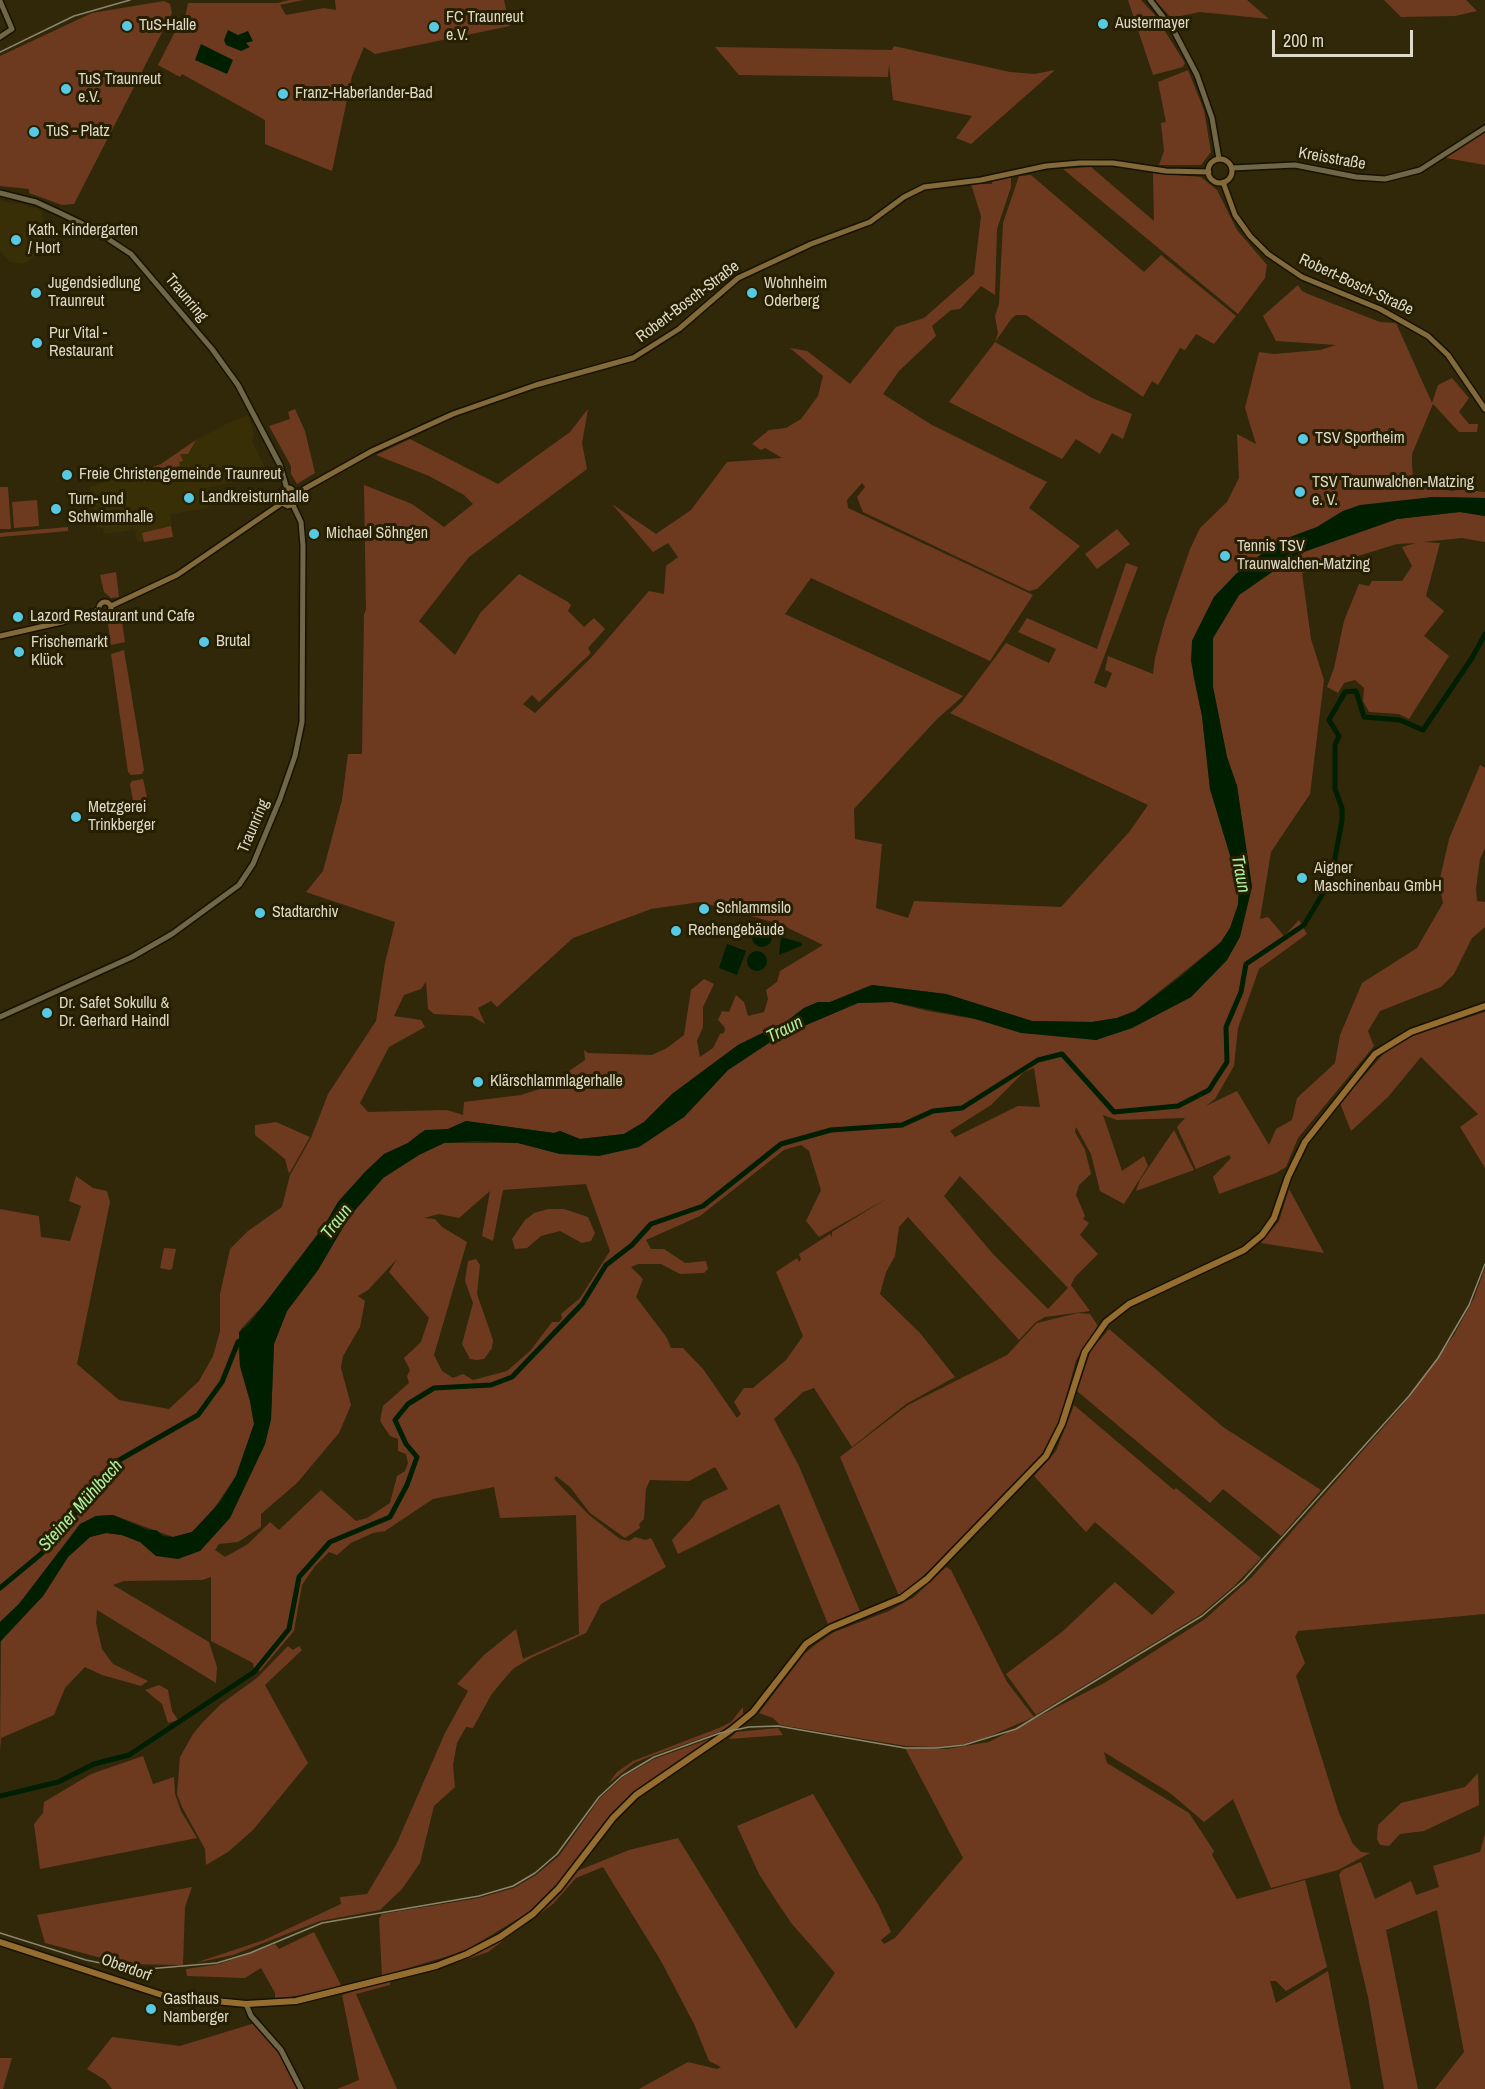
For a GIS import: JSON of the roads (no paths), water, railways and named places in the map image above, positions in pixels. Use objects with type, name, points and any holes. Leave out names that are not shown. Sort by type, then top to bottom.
[{"type":"main road","points":[[1219,159],[1228,162],[1232,168],[1231,175],[1223,182],[1213,180],[1209,172],[1210,165],[1219,159]]},
{"type":"main road","name":"Robert-Bosch-Straße","points":[[297,493],[372,451],[453,414],[536,385],[633,358],[679,329],[738,278],[811,244],[870,222],[904,197],[924,187],[981,180],[1046,166],[1080,163],[1113,163],[1166,171],[1209,172]]},
{"type":"main road","name":"Robert-Bosch-Straße","points":[[1223,182],[1235,215],[1250,237],[1268,254],[1302,277],[1380,309],[1428,336],[1448,355],[1485,409]]},
{"type":"main road","points":[[0,636],[62,622],[99,610],[102,602],[111,606],[177,575],[282,503],[293,505],[297,500],[297,493],[286,489],[280,495],[282,503]]},
{"type":"main road","name":"Oberdorf","points":[[0,1942],[165,1996],[246,2004],[296,2001],[436,1966],[467,1954],[533,1914],[559,1888],[613,1818],[636,1795],[750,1714],[806,1644],[830,1628],[893,1603],[919,1586],[1046,1456],[1062,1424],[1085,1352],[1106,1322],[1129,1304],[1244,1250],[1262,1235],[1274,1218],[1288,1177],[1305,1142],[1375,1053],[1411,1032],[1485,1006]]},
{"type":"street","points":[[1149,0],[1174,31],[1197,75],[1212,118],[1219,159]]},
{"type":"street","points":[[0,1],[12,29],[0,37]]},
{"type":"street","name":"Kreisstraße","points":[[1232,168],[1295,165],[1356,177],[1385,179],[1420,170],[1485,128]]},
{"type":"street","name":"Traunring","points":[[0,193],[36,202],[71,218],[131,254],[212,349],[238,385],[280,465],[286,489]]},
{"type":"street","name":"Traunring","points":[[0,1017],[60,987],[132,957],[172,934],[239,885],[253,864],[283,790],[302,722],[303,546],[301,522],[293,505]]},
{"type":"street","points":[[246,2004],[250,2016],[281,2050],[301,2089]]},
{"type":"water","points":[[228,30],[238,35],[248,31],[253,41],[246,43],[250,47],[241,51],[226,45],[224,40]]},
{"type":"water","points":[[201,44],[233,60],[227,74],[195,60]]},
{"type":"water","name":"Traun","points":[[1433,497],[1485,498],[1485,516],[1460,512],[1397,519],[1298,554],[1239,595],[1213,638],[1213,687],[1227,757],[1237,786],[1252,887],[1240,937],[1227,960],[1191,997],[1132,1028],[1096,1040],[1021,1033],[972,1018],[892,1002],[858,1003],[778,1037],[728,1070],[684,1117],[639,1147],[599,1156],[560,1154],[518,1143],[476,1141],[444,1143],[419,1155],[383,1178],[349,1217],[318,1270],[287,1311],[274,1344],[271,1419],[265,1444],[230,1518],[200,1551],[178,1559],[156,1556],[140,1542],[122,1535],[106,1533],[90,1537],[68,1557],[43,1596],[0,1642],[0,1622],[19,1604],[80,1524],[96,1516],[113,1515],[148,1530],[156,1530],[163,1536],[173,1537],[192,1532],[220,1502],[236,1476],[254,1424],[240,1366],[239,1332],[249,1324],[324,1226],[338,1202],[365,1172],[384,1154],[408,1143],[425,1130],[448,1129],[466,1121],[554,1133],[560,1131],[580,1139],[624,1134],[644,1122],[672,1094],[738,1045],[787,1021],[804,1008],[818,1002],[830,1002],[872,985],[946,994],[1032,1021],[1092,1022],[1117,1018],[1135,1011],[1179,978],[1221,942],[1230,928],[1238,905],[1239,885],[1210,789],[1202,716],[1191,661],[1192,641],[1214,597],[1236,574],[1277,542],[1317,527],[1343,511],[1360,505]]},
{"type":"water","points":[[762,927],[769,930],[772,937],[769,944],[762,947],[755,944],[752,937],[755,930]]},
{"type":"water","points":[[781,937],[802,943],[801,946],[779,955]]},
{"type":"water","points":[[727,944],[746,951],[737,975],[719,968]]},
{"type":"water","points":[[753,951],[761,951],[767,957],[767,965],[761,971],[753,971],[747,965],[747,957]]},
{"type":"waterway","points":[[0,1796],[58,1782],[94,1764],[129,1755],[254,1672],[289,1629],[299,1577],[330,1542],[390,1517],[407,1485],[417,1457],[406,1444],[395,1420],[408,1404],[434,1388],[491,1385],[512,1377],[582,1304],[606,1265],[632,1245],[651,1224],[703,1206],[781,1144],[831,1130],[902,1125],[933,1111],[962,1108],[1038,1060],[1062,1054],[1114,1112],[1178,1106],[1209,1090],[1227,1062],[1226,1027],[1241,992],[1246,964],[1304,925],[1331,880],[1342,820],[1342,808],[1335,789],[1335,745],[1339,736],[1329,720],[1345,692],[1356,691],[1364,717],[1400,720],[1423,730],[1472,658],[1485,634]]},
{"type":"waterway","name":"Steiner Mühlbach","points":[[0,1588],[41,1554],[62,1531],[114,1463],[198,1415],[222,1382],[238,1342],[243,1339]]},
{"type":"railway","points":[[0,52],[74,16],[130,0]]},
{"type":"railway","points":[[0,1933],[86,1960],[115,1966],[148,1969],[217,1963],[250,1953],[322,1923],[479,1896],[513,1886],[535,1873],[557,1854],[599,1797],[622,1776],[654,1757],[720,1733],[749,1727],[778,1726],[905,1748],[936,1748],[964,1745],[1016,1729],[1202,1616],[1243,1581],[1409,1396],[1438,1358],[1469,1305],[1485,1264]]},
{"type":"place","name":"Austermayer","points":[[1103,24]]},
{"type":"place","name":"TuS-Halle","points":[[127,26]]},
{"type":"place","name":"FC Traunreut e.V.","points":[[434,27]]},
{"type":"place","name":"TuS Traunreut e.V.","points":[[66,89]]},
{"type":"place","name":"Franz-Haberlander-Bad","points":[[283,94]]},
{"type":"place","name":"TuS - Platz","points":[[34,132]]},
{"type":"place","name":"Kath. Kindergarten / Hort","points":[[16,240]]},
{"type":"place","name":"Jugendsiedlung Traunreut","points":[[36,293]]},
{"type":"place","name":"Wohnheim Oderberg","points":[[752,293]]},
{"type":"place","name":"Pur Vital - Restaurant","points":[[37,343]]},
{"type":"place","name":"TSV Sportheim","points":[[1303,439]]},
{"type":"place","name":"Freie Christengemeinde Traunreut","points":[[67,475]]},
{"type":"place","name":"TSV Traunwalchen-Matzing e. V.","points":[[1300,492]]},
{"type":"place","name":"Landkreisturnhalle","points":[[189,498]]},
{"type":"place","name":"Turn- und Schwimmhalle","points":[[56,509]]},
{"type":"place","name":"Michael Söhngen","points":[[314,534]]},
{"type":"place","name":"Tennis TSV Traunwalchen-Matzing","points":[[1225,556]]},
{"type":"place","name":"Lazord Restaurant und Cafe","points":[[18,617]]},
{"type":"place","name":"Brutal","points":[[204,642]]},
{"type":"place","name":"Frischemarkt Klück","points":[[19,652]]},
{"type":"place","name":"Metzgerei Trinkberger","points":[[76,817]]},
{"type":"place","name":"Aigner Maschinenbau GmbH","points":[[1302,878]]},
{"type":"place","name":"Schlammsilo","points":[[704,909]]},
{"type":"place","name":"Stadtarchiv","points":[[260,913]]},
{"type":"place","name":"Rechengebäude","points":[[676,931]]},
{"type":"place","name":"Dr. Safet Sokullu & Dr. Gerhard Haindl","points":[[47,1013]]},
{"type":"place","name":"Klärschlammlagerhalle","points":[[478,1082]]},
{"type":"place","name":"Gasthaus Namberger","points":[[151,2009]]}]
